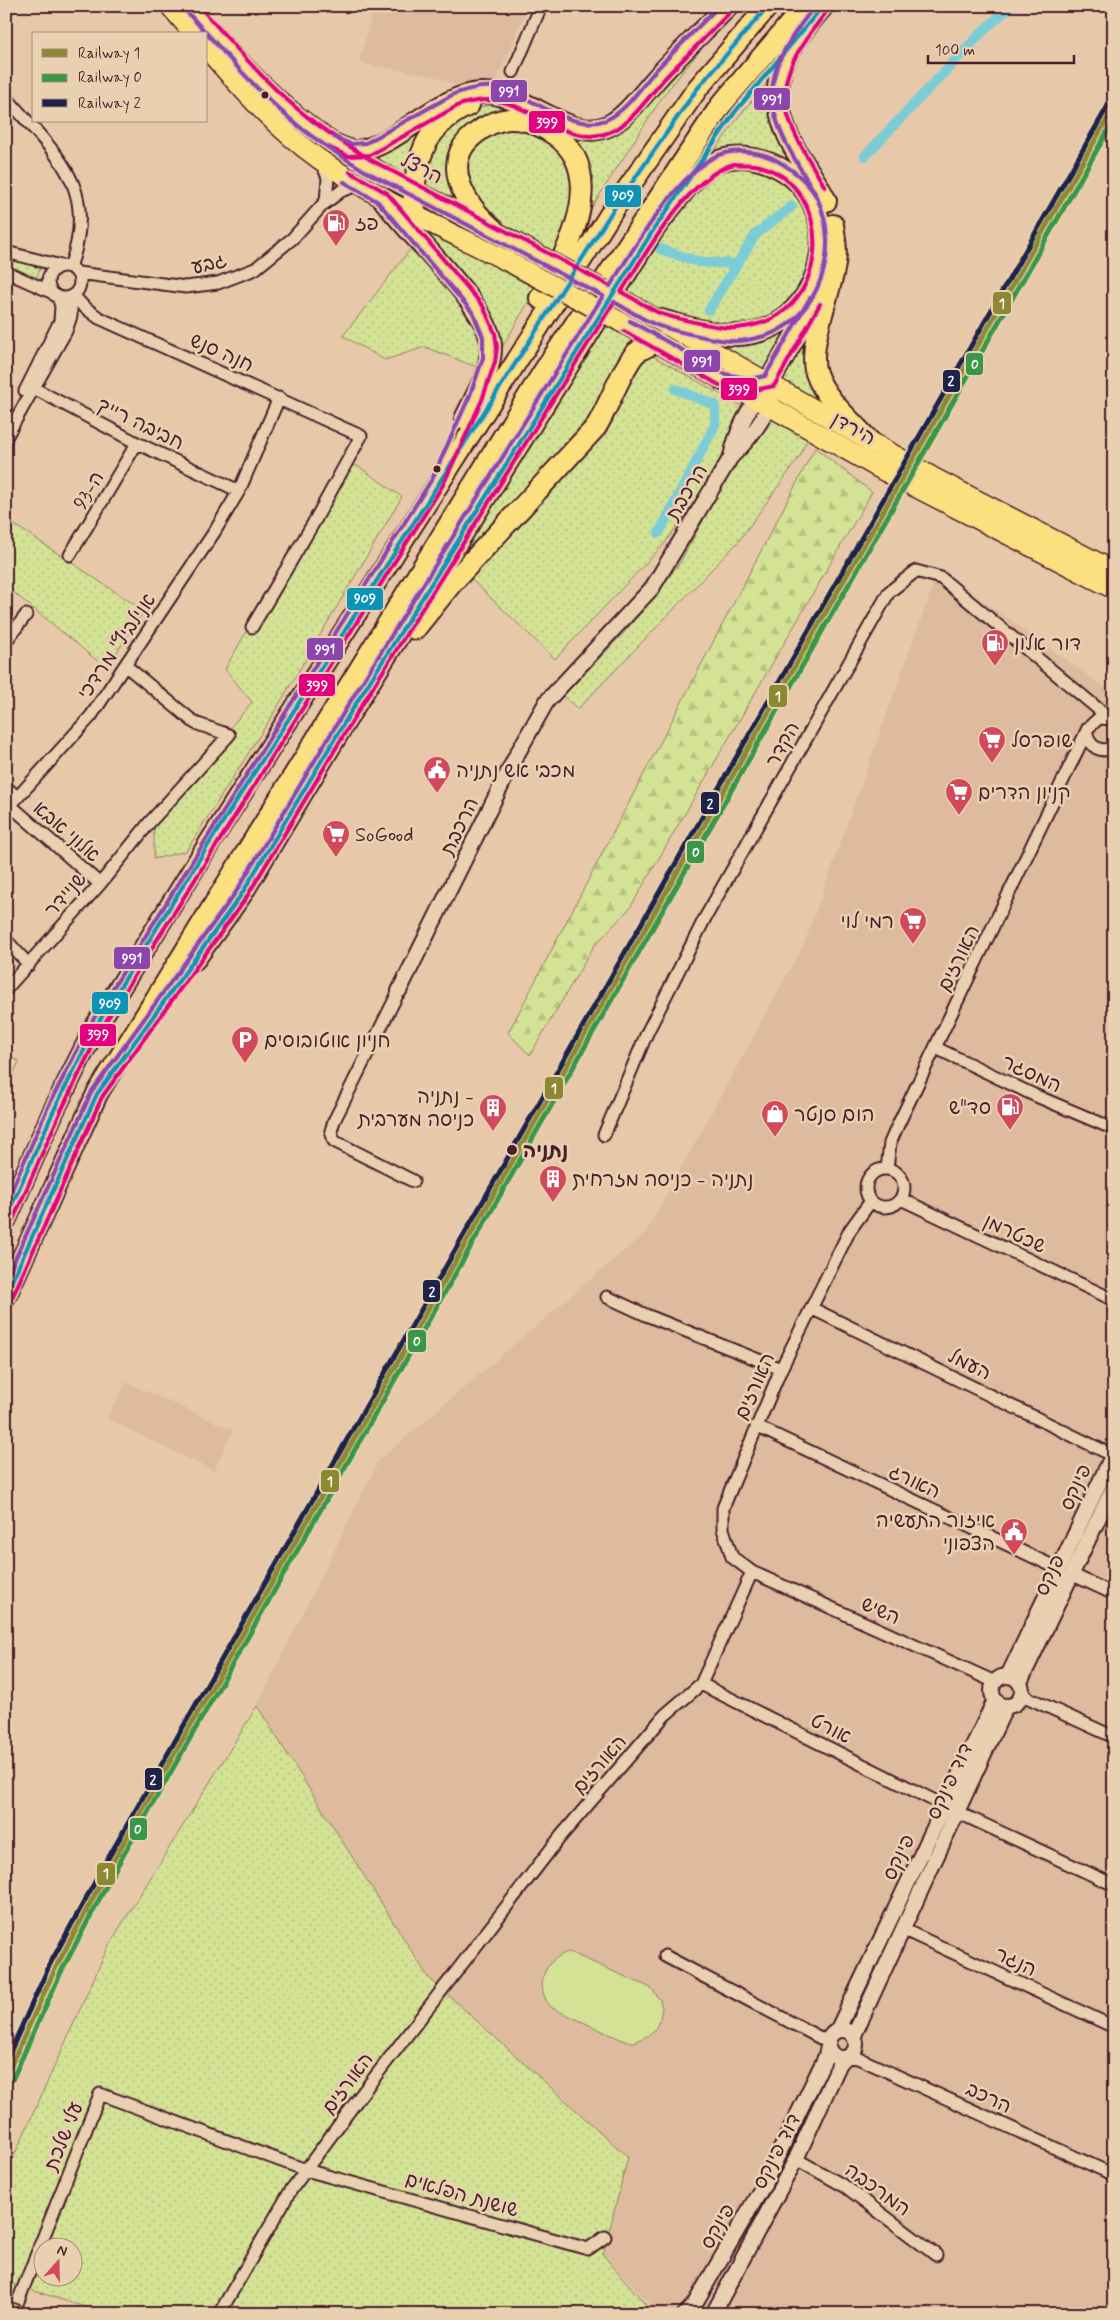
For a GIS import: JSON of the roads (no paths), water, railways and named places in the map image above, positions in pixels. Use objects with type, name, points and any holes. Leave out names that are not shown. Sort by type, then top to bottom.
[{"type":"highway","points":[[170,6],[192,32]]},
{"type":"highway","points":[[336,145],[353,151],[370,147],[444,105],[471,95],[502,94],[518,99],[558,121],[584,130],[608,126],[633,106],[689,44],[728,6]]},
{"type":"highway","points":[[6,1219],[54,1110],[96,1026],[438,482],[614,207],[697,89],[768,6]]},
{"type":"highway","points":[[6,1295],[97,1094],[563,341],[721,104],[805,6]]},
{"type":"highway","points":[[823,6],[796,38],[782,67],[776,100],[786,131],[824,196],[833,225],[836,249],[835,264],[815,352],[816,373],[831,398],[871,442]]},
{"type":"highway","name":"הרצל","points":[[193,7],[269,91],[305,123],[336,145],[415,190],[589,281]]},
{"type":"highway","points":[[208,50],[256,105],[320,160],[382,197],[577,298],[723,380],[750,385],[766,396],[825,279],[831,262],[834,244],[833,225]]},
{"type":"highway","points":[[416,214],[415,190],[420,153],[433,131],[455,113],[479,101],[505,97],[518,99]]},
{"type":"highway","points":[[467,414],[551,280],[577,222],[583,188],[578,162],[571,150],[560,139],[540,126],[520,120],[500,121],[488,125],[472,136],[461,152],[457,170],[461,191],[475,211],[494,230]]},
{"type":"highway","points":[[97,1094],[241,895],[355,705],[654,229],[704,171],[718,162],[733,158],[762,160],[790,175],[811,200],[820,228],[822,246],[816,276],[801,304],[792,314],[766,329],[732,335],[657,319]]},
{"type":"highway","points":[[382,197],[402,223],[464,292],[485,324],[491,347],[484,376],[438,482]]},
{"type":"highway","name":"הירדן","points":[[589,281],[657,319],[766,396],[1114,589]]},
{"type":"highway","points":[[355,705],[452,583],[596,427],[612,399],[627,366],[636,353],[657,342]]},
{"type":"highway","name":"הירדן","points":[[766,396],[807,405],[871,442],[886,461]]},
{"type":"highway","name":"הירדן","points":[[931,486],[1114,571]]},
{"type":"main road","points":[[6,2310],[19,2314]]},
{"type":"street","points":[[513,72],[541,6]]},
{"type":"street","points":[[6,97],[61,162],[75,185],[80,219],[76,247],[70,269],[80,284],[72,296],[69,323],[31,388],[6,437]]},
{"type":"street","points":[[320,160],[328,178],[327,196],[323,205]]},
{"type":"street","name":"גבע","points":[[6,252],[70,269],[186,287],[218,283],[255,270],[293,238],[323,205],[341,191],[361,184]]},
{"type":"street","points":[[6,422],[31,388],[60,321],[61,306],[49,287],[49,276],[52,271],[70,269]]},
{"type":"street","points":[[6,272],[55,294],[72,296]]},
{"type":"street","name":"חנה סנש","points":[[72,296],[99,318],[361,436],[314,522],[252,626]]},
{"type":"street","name":"חביבה רייך","points":[[31,388],[137,444],[239,491]]},
{"type":"street","name":"הרכבת","points":[[413,1181],[334,1141],[332,1131],[334,1120],[512,764],[547,701],[652,588],[731,457],[735,438],[766,396]]},
{"type":"street","name":"אנילביץ' מרדכי","points":[[11,804],[91,716],[126,666],[239,491],[278,398]]},
{"type":"street","name":"ה-93","points":[[70,555],[137,444]]},
{"type":"street","name":"הקדר","points":[[604,1135],[647,1033],[705,918],[889,592],[916,572],[941,578],[1112,719]]},
{"type":"street","points":[[6,641],[26,615]]},
{"type":"street","name":"שניידר","points":[[6,989],[100,884],[150,822],[229,735],[195,723],[126,666]]},
{"type":"street","points":[[1083,696],[1090,742],[1096,748],[1105,750],[1114,747]]},
{"type":"street","points":[[1089,728],[1099,718],[1112,719]]},
{"type":"street","name":"האורזים","points":[[887,1169],[890,1143],[1089,728]]},
{"type":"street","name":"האורזים","points":[[1072,765],[1096,748]]},
{"type":"street","name":"אלוני אבא","points":[[6,788],[11,804],[100,884]]},
{"type":"street","points":[[6,940],[29,965]]},
{"type":"street","name":"המסגר","points":[[936,1048],[1034,1095],[1114,1129]]},
{"type":"street","points":[[887,1169],[896,1173],[902,1180],[904,1190],[901,1199],[897,1203],[886,1207],[875,1205],[870,1201],[866,1189],[869,1177],[874,1172],[887,1169]]},
{"type":"street","name":"שכטרמן","points":[[901,1199],[1114,1300]]},
{"type":"street","name":"האורזים","points":[[219,2314],[291,2190],[364,2091],[561,1836],[666,1715],[701,1684],[752,1572],[732,1557],[723,1529],[723,1508],[781,1369],[850,1230],[870,1201]]},
{"type":"street","points":[[608,1297],[646,1316],[781,1369]]},
{"type":"street","name":"העמל","points":[[811,1308],[1113,1453]]},
{"type":"street","name":"האורג","points":[[756,1426],[1114,1594]]},
{"type":"street","name":"פינקס","points":[[1065,1572],[1113,1453]]},
{"type":"street","name":"פנקס","points":[[1017,1684],[1065,1572],[1114,1486]]},
{"type":"street","name":"השיש","points":[[752,1572],[995,1682]]},
{"type":"street","points":[[1017,1684],[1016,1704],[1000,1703],[992,1692],[995,1682],[1017,1684],[1114,1737]]},
{"type":"street","name":"אורט","points":[[701,1684],[951,1809],[1114,1886]]},
{"type":"street","name":"פינקס","points":[[685,2314],[694,2305],[763,2186],[826,2056],[831,2040],[951,1809],[1000,1703]]},
{"type":"street","name":"דוד פינקס","points":[[854,2035],[902,1929],[951,1809]]},
{"type":"street","name":"הנגר","points":[[902,1929],[1114,2027]]},
{"type":"street","points":[[665,1956],[831,2040]]},
{"type":"street","points":[[846,2030],[854,2035],[856,2047],[852,2054],[846,2058],[833,2054],[831,2040],[846,2030]]},
{"type":"street","name":"דוד פינקס","points":[[713,2314],[796,2159],[840,2063],[846,2058]]},
{"type":"street","name":"הרכב","points":[[846,2058],[858,2058],[1114,2175]]},
{"type":"street","name":"עלי שלכת","points":[[13,2314],[100,2094],[306,2170]]},
{"type":"street","name":"המרכבה","points":[[796,2159],[846,2187],[936,2255]]},
{"type":"street","name":"שושנת הפלאים","points":[[306,2170],[588,2249],[606,2238]]},
{"type":"waterway","points":[[865,156],[985,29],[1011,6]]},
{"type":"waterway","points":[[660,249],[699,262],[737,264],[756,234],[792,206]]},
{"type":"waterway","points":[[709,310],[737,264]]},
{"type":"waterway","points":[[659,533],[715,425],[715,405],[675,389]]},
{"type":"rail line","name":"2","points":[[6,2061],[50,1964],[102,1869],[1109,104]]},
{"type":"rail line","name":"1","points":[[6,2076],[56,1967],[107,1872],[1114,107]]},
{"type":"rail line","name":"0","points":[[12,2080],[62,1970],[112,1875],[1114,120]]},
{"type":"place","name":"פז","points":[[336,247]]},
{"type":"place","name":"דור אלון","points":[[995,667]]},
{"type":"place","name":"שופרסל","points":[[992,764]]},
{"type":"place","name":"מכבי אש נתניה","points":[[437,794]]},
{"type":"place","name":"קניון הדרים","points":[[959,816]]},
{"type":"place","name":"SoGood","points":[[336,858]]},
{"type":"place","name":"רמי לוי","points":[[913,945]]},
{"type":"place","name":"חניון אוטובוסים","points":[[245,1064]]},
{"type":"place","name":"סד\"ש","points":[[1010,1131]]},
{"type":"place","name":"נתניה - כניסה מערבית","points":[[493,1132]]},
{"type":"place","name":"הום סנטר","points":[[775,1138]]},
{"type":"place","name":"נתניה","points":[[512,1150]]},
{"type":"place","name":"נתניה - כניסה מזרחית","points":[[553,1203]]},
{"type":"place","name":"איזור התעשיה הצפוני","points":[[1014,1556]]}]
